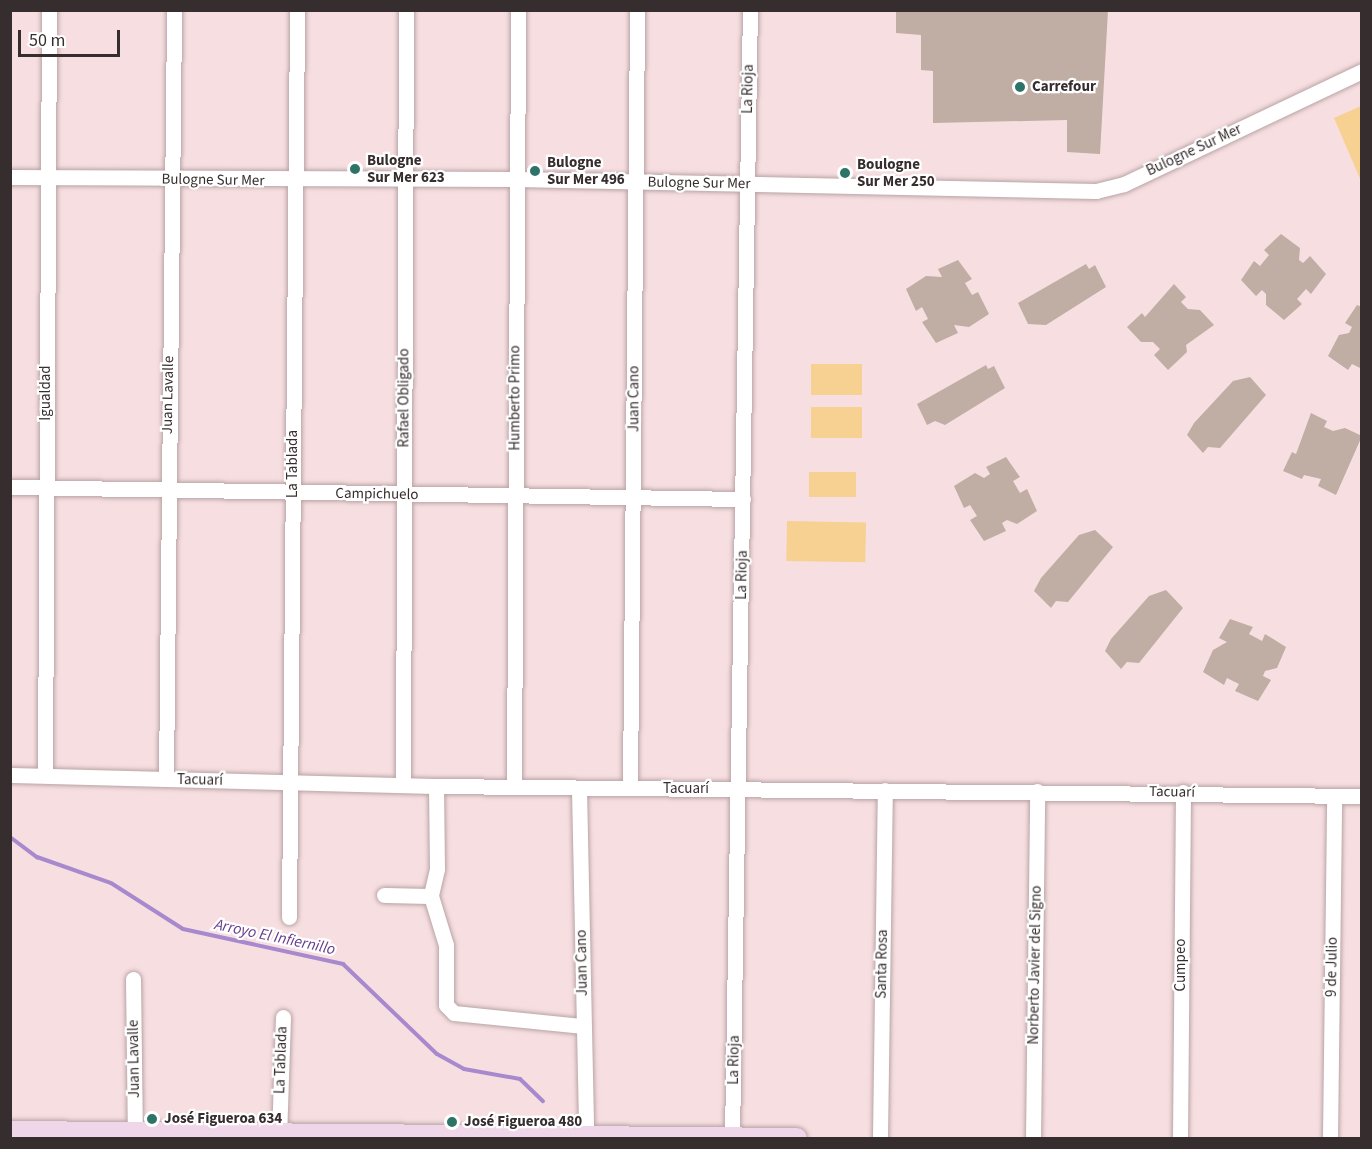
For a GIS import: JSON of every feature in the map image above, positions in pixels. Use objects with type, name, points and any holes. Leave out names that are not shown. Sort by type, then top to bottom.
[{"type":"main road","points":[[10,1131],[135,1135],[796,1138]]},
{"type":"street","name":"Igualdad","points":[[45,775],[49,10]]},
{"type":"street","name":"Juan Lavalle","points":[[166,780],[167,490],[174,10]]},
{"type":"street","name":"La Tablada","points":[[289,917],[292,782],[294,181],[297,10]]},
{"type":"street","name":"Rafael Obligado","points":[[403,785],[406,10]]},
{"type":"street","name":"Humberto Primo","points":[[514,786],[518,10]]},
{"type":"street","name":"Juan Cano","points":[[630,788],[637,10]]},
{"type":"street","name":"La Rioja","points":[[732,1138],[750,10]]},
{"type":"street","name":"Bulogne Sur Mer","points":[[10,177],[405,182],[516,179],[1105,190],[1362,71]]},
{"type":"street","name":"Campichuelo","points":[[10,487],[515,496],[633,495],[743,499]]},
{"type":"street","name":"Tacuarí","points":[[10,775],[579,789],[1183,792],[1362,796]]},
{"type":"street","points":[[436,786],[437,869],[431,896],[446,945],[444,997],[449,1010],[583,1026]]},
{"type":"street","name":"Juan Cano","points":[[579,789],[586,1137]]},
{"type":"street","name":"Santa Rosa","points":[[880,1138],[885,790]]},
{"type":"street","name":"Norberto Javier del Signo","points":[[1033,1138],[1037,791]]},
{"type":"street","name":"Cumpeo","points":[[1180,1138],[1183,792]]},
{"type":"street","name":"9 de Julio","points":[[1330,1138],[1334,796]]},
{"type":"street","points":[[384,895],[431,896]]},
{"type":"street","name":"Juan Lavalle","points":[[133,979],[135,1135]]},
{"type":"street","name":"La Tablada","points":[[279,1136],[283,1017]]},
{"type":"shaded area","points":[[1361,106],[1361,181],[1334,118]]},
{"type":"shaded area","points":[[811,364],[862,364],[862,395],[811,395]]},
{"type":"shaded area","points":[[811,407],[862,407],[862,438],[811,438]]},
{"type":"shaded area","points":[[809,472],[856,472],[856,497],[809,497]]},
{"type":"shaded area","points":[[787,521],[866,522],[865,562],[786,561]]},
{"type":"building","name":"Carrefour","points":[[896,10],[1108,10],[1100,154],[1067,152],[1067,120],[933,123],[933,71],[921,70],[921,35],[896,33]]},
{"type":"building","points":[[1281,234],[1300,248],[1299,260],[1303,263],[1310,256],[1326,274],[1311,294],[1306,289],[1297,299],[1302,304],[1284,320],[1266,305],[1266,294],[1262,290],[1256,296],[1241,280],[1254,261],[1260,266],[1269,255],[1264,250]]},
{"type":"building","points":[[958,260],[972,279],[965,283],[972,295],[978,292],[989,314],[969,327],[954,325],[958,333],[936,343],[922,322],[928,319],[922,307],[916,311],[906,289],[926,276],[942,277],[938,269]]},
{"type":"building","points":[[1086,264],[1089,269],[1095,265],[1106,287],[1046,325],[1028,324],[1018,303]]},
{"type":"building","points":[[1174,284],[1186,297],[1181,302],[1188,309],[1200,310],[1214,325],[1186,345],[1187,352],[1168,370],[1154,355],[1160,349],[1153,342],[1141,342],[1127,327],[1142,313],[1145,317]]},
{"type":"building","points":[[1357,305],[1362,307],[1362,369],[1352,364],[1348,370],[1328,356],[1339,335],[1349,333],[1352,327],[1345,323]]},
{"type":"building","points":[[986,365],[988,369],[994,366],[1005,388],[945,425],[935,421],[927,425],[917,404]]},
{"type":"building","points":[[1250,377],[1266,395],[1220,448],[1208,447],[1203,453],[1187,435],[1194,423],[1233,381]]},
{"type":"building","points":[[1311,413],[1327,421],[1324,427],[1333,431],[1345,428],[1362,436],[1336,495],[1318,486],[1321,479],[1304,475],[1302,479],[1283,471],[1292,452],[1296,454]]},
{"type":"building","points":[[1006,457],[1020,477],[1013,481],[1020,493],[1027,489],[1037,511],[1017,524],[1007,520],[1002,523],[1006,531],[984,541],[970,520],[977,516],[970,505],[964,508],[954,486],[975,473],[984,478],[990,474],[986,467]]},
{"type":"building","points":[[1095,530],[1113,547],[1068,602],[1056,601],[1051,608],[1034,591],[1041,578],[1079,535]]},
{"type":"building","points":[[1166,590],[1183,608],[1139,663],[1127,662],[1121,669],[1105,651],[1111,639],[1149,596]]},
{"type":"building","points":[[1230,619],[1253,627],[1249,634],[1262,641],[1265,634],[1286,647],[1277,668],[1265,671],[1263,676],[1271,680],[1258,701],[1235,691],[1239,684],[1227,678],[1224,685],[1203,672],[1213,650],[1227,642],[1219,638]]},
{"type":"waterway","name":"Arroyo El Infiernillo","points":[[10,837],[37,857],[111,883],[183,929],[343,964],[437,1054],[464,1069],[520,1079],[543,1101]]},
{"type":"place","name":"Carrefour","points":[[1020,87]]},
{"type":"place","name":"Bulogne Sur Mer 623","points":[[355,169]]},
{"type":"place","name":"Bulogne Sur Mer 496","points":[[535,171]]},
{"type":"place","name":"Boulogne Sur Mer 250","points":[[845,173]]},
{"type":"place","name":"José Figueroa 634","points":[[152,1119]]},
{"type":"place","name":"José Figueroa 480","points":[[452,1122]]}]
